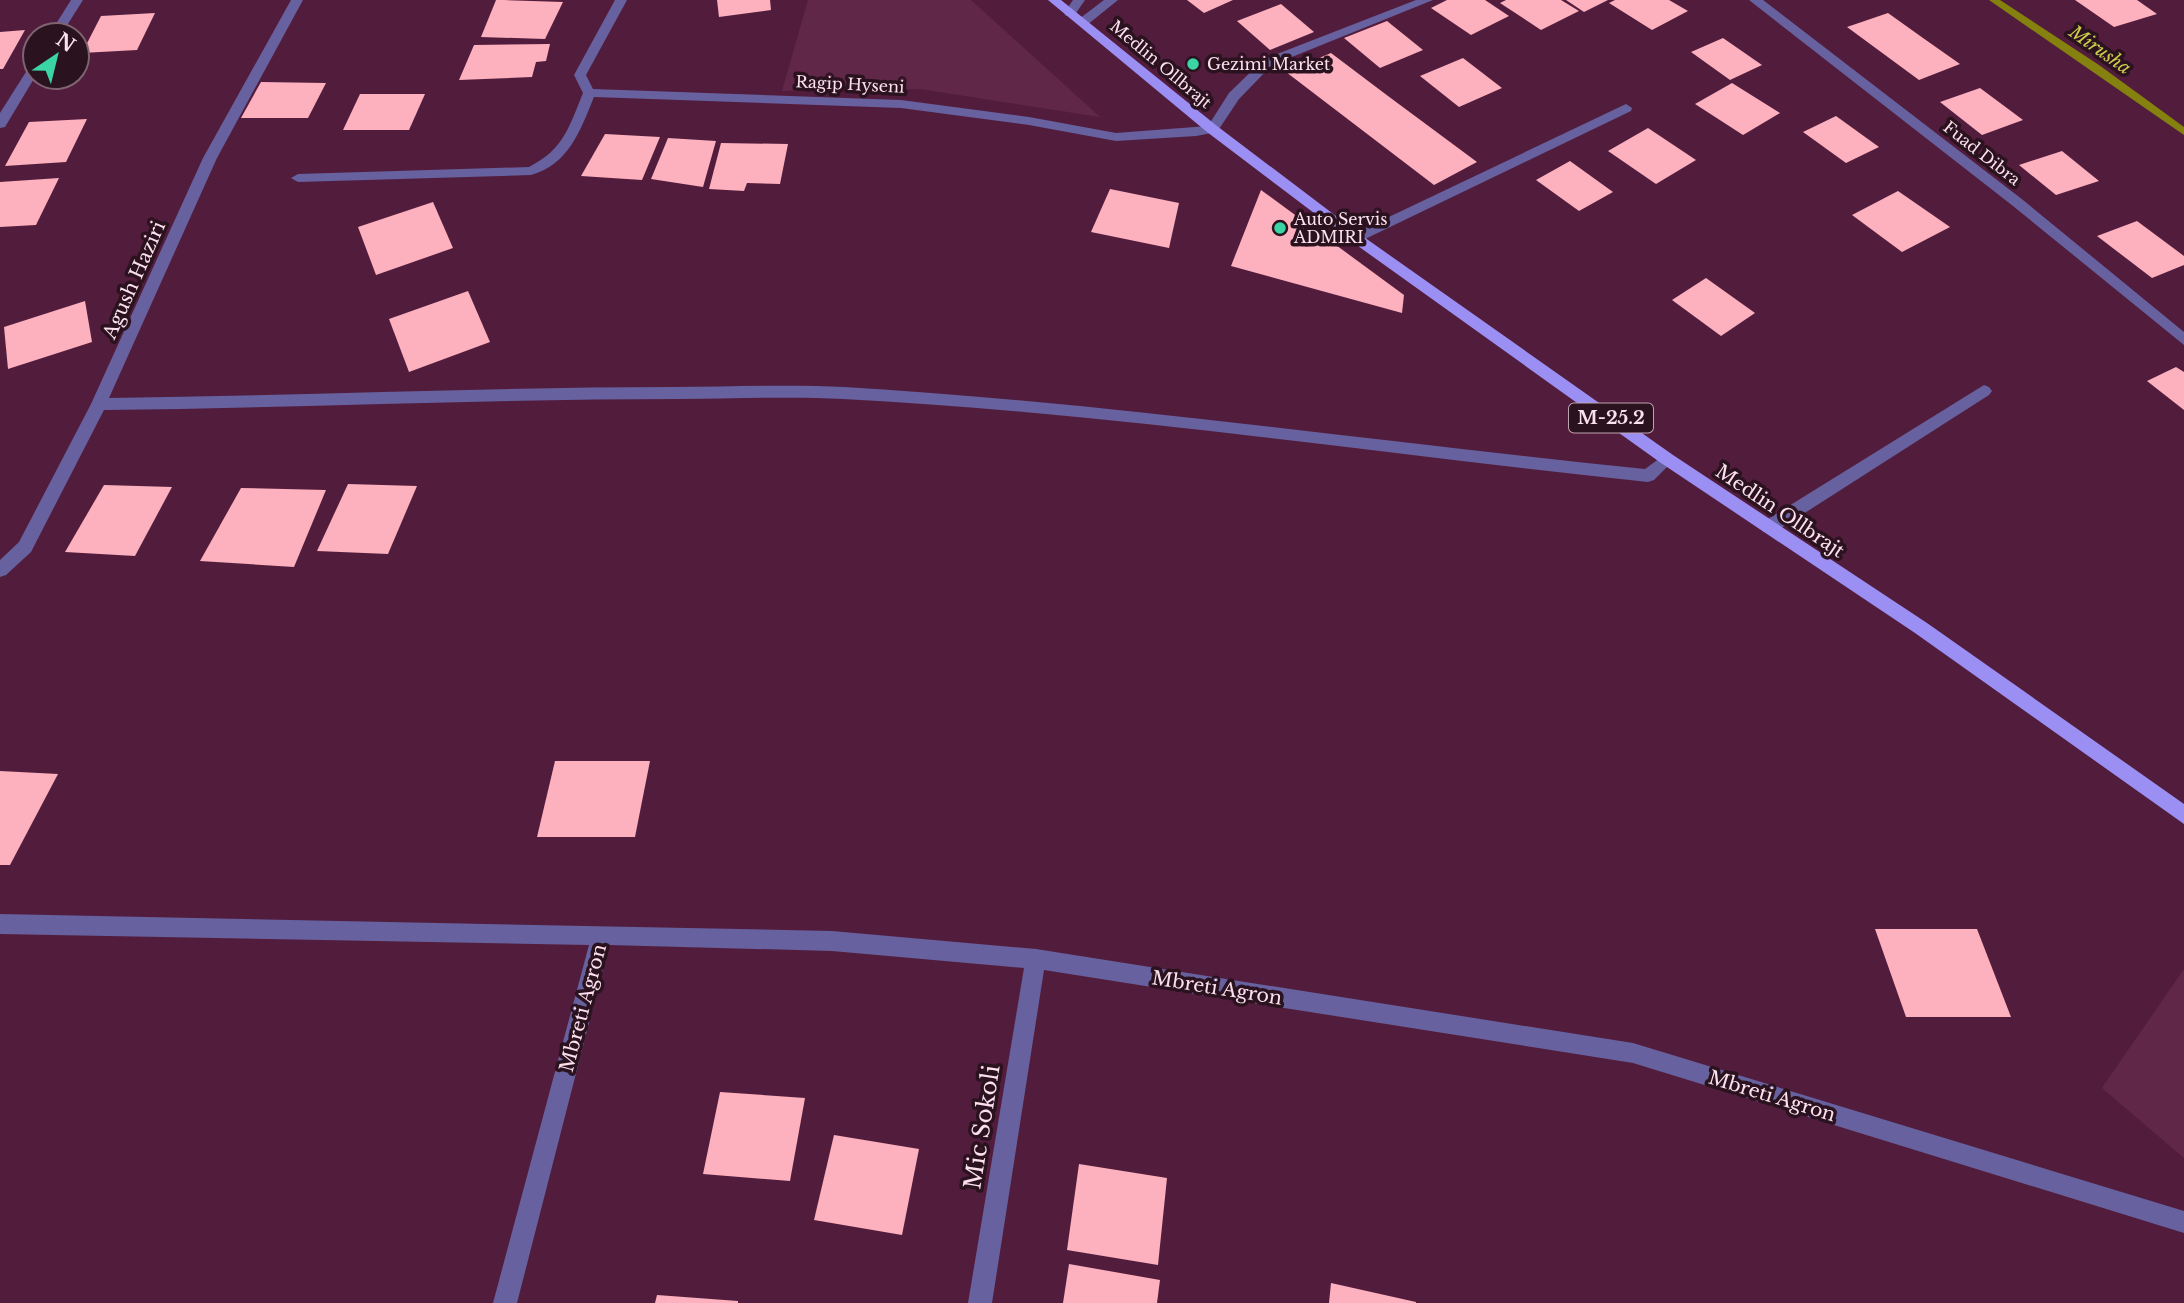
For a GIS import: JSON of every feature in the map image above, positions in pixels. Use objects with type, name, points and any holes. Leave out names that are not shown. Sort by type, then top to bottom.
[{"type":"main road","name":"Medlin Ollbrajt","points":[[1054,0],[1077,12],[1212,129],[1356,238],[1667,458],[1920,628],[2184,815]]},
{"type":"street","points":[[64,21],[77,0]]},
{"type":"street","name":"Agush Haziri","points":[[0,570],[25,547],[99,404],[210,158],[297,0]]},
{"type":"street","points":[[298,178],[531,171],[551,162],[565,150],[589,93],[580,75],[621,0]]},
{"type":"street","points":[[1077,12],[1112,0]]},
{"type":"street","name":"Medlin Ollbrajt","points":[[1212,129],[1234,96],[1268,62],[1427,0]]},
{"type":"street","name":"Fuad Dibra","points":[[1755,0],[2018,203],[2184,340]]},
{"type":"street","points":[[0,124],[21,90]]},
{"type":"street","name":"Ragip Hyseni","points":[[589,93],[901,104],[1029,121],[1116,137],[1212,129]]},
{"type":"street","points":[[1356,238],[1626,107]]},
{"type":"street","points":[[1769,527],[1984,391]]},
{"type":"street","points":[[99,404],[290,402],[557,393],[841,393],[1145,418],[1435,454],[1648,476],[1667,458]]},
{"type":"street","points":[[0,924],[603,935]]},
{"type":"street","name":"Mbreti Agron","points":[[505,1303],[603,935],[832,941],[1036,959],[1633,1053],[2184,1222]]},
{"type":"street","name":"Mic Sokoli","points":[[981,1303],[1036,959]]},
{"type":"shaded area","points":[[808,0],[971,0],[1100,117],[920,89],[782,91]]},
{"type":"shaded area","points":[[2184,969],[2184,1158],[2102,1088]]},
{"type":"building","points":[[496,0],[563,2],[545,39],[481,37]]},
{"type":"building","points":[[717,0],[770,0],[771,10],[719,17]]},
{"type":"building","points":[[1187,0],[1233,0],[1204,13]]},
{"type":"building","points":[[1447,0],[1485,0],[1509,16],[1471,35],[1431,8]]},
{"type":"building","points":[[1506,0],[1561,0],[1579,11],[1541,30],[1500,3]]},
{"type":"building","points":[[1566,0],[1608,0],[1584,12]]},
{"type":"building","points":[[1615,0],[1669,0],[1688,11],[1652,30],[1609,3]]},
{"type":"building","points":[[2075,0],[2137,0],[2157,14],[2114,27]]},
{"type":"building","points":[[1281,4],[1314,32],[1270,50],[1237,21]]},
{"type":"building","points":[[155,13],[137,50],[91,53],[91,35],[101,16]]},
{"type":"building","points":[[1888,13],[1960,64],[1919,80],[1847,27]]},
{"type":"building","points":[[1387,21],[1423,50],[1380,68],[1344,38]]},
{"type":"building","points":[[21,30],[21,37],[3,69],[0,69],[0,32]]},
{"type":"building","points":[[1723,38],[1762,65],[1730,80],[1691,52]]},
{"type":"building","points":[[550,44],[546,61],[536,62],[532,77],[459,80],[474,45]]},
{"type":"building","points":[[1331,53],[1477,162],[1434,185],[1286,72]]},
{"type":"building","points":[[1463,58],[1502,88],[1459,107],[1420,76]]},
{"type":"building","points":[[261,82],[326,83],[308,118],[241,118]]},
{"type":"building","points":[[1732,83],[1780,113],[1743,135],[1695,104]]},
{"type":"building","points":[[1980,88],[2023,120],[1982,135],[1940,102]]},
{"type":"building","points":[[360,94],[425,94],[409,130],[343,130]]},
{"type":"building","points":[[1836,116],[1879,147],[1846,163],[1803,132]]},
{"type":"building","points":[[87,119],[66,162],[5,166],[29,122]]},
{"type":"building","points":[[1648,128],[1696,160],[1656,184],[1608,151]]},
{"type":"building","points":[[605,134],[660,137],[642,180],[581,176]]},
{"type":"building","points":[[668,138],[716,141],[703,187],[651,179]]},
{"type":"building","points":[[721,143],[788,144],[780,184],[747,183],[744,191],[709,189]]},
{"type":"building","points":[[2062,151],[2099,181],[2056,195],[2019,165]]},
{"type":"building","points":[[1570,161],[1613,192],[1579,211],[1536,180]]},
{"type":"building","points":[[59,178],[36,225],[0,227],[0,182]]},
{"type":"building","points":[[1110,189],[1179,203],[1169,248],[1091,232]]},
{"type":"building","name":"Auto Servis ADMIRI","points":[[1261,190],[1404,295],[1402,313],[1231,266]]},
{"type":"building","points":[[1898,191],[1950,227],[1902,252],[1852,215]]},
{"type":"building","points":[[433,202],[453,248],[376,275],[358,227]]},
{"type":"building","points":[[2137,221],[2184,256],[2184,265],[2152,278],[2097,236]]},
{"type":"building","points":[[1706,278],[1755,313],[1721,336],[1672,300]]},
{"type":"building","points":[[468,291],[490,342],[409,372],[389,319]]},
{"type":"building","points":[[85,301],[92,342],[8,369],[4,327]]},
{"type":"building","points":[[2176,367],[2184,372],[2184,410],[2147,381]]},
{"type":"building","points":[[348,484],[417,486],[388,554],[317,551]]},
{"type":"building","points":[[104,485],[172,487],[135,556],[65,552]]},
{"type":"building","points":[[241,488],[326,490],[294,567],[200,561]]},
{"type":"building","points":[[555,761],[650,761],[635,837],[537,837]]},
{"type":"building","points":[[0,771],[58,774],[10,865],[0,865]]},
{"type":"building","points":[[1875,929],[1977,929],[2011,1017],[1906,1017]]},
{"type":"building","points":[[720,1092],[805,1098],[790,1181],[703,1174]]},
{"type":"building","points":[[834,1135],[919,1149],[902,1235],[814,1220]]},
{"type":"building","points":[[1079,1164],[1167,1178],[1158,1265],[1067,1250]]},
{"type":"building","points":[[1069,1264],[1160,1280],[1157,1303],[1063,1303]]},
{"type":"building","points":[[1331,1283],[1416,1302],[1416,1303],[1329,1303]]},
{"type":"building","points":[[657,1295],[738,1301],[738,1303],[655,1303]]},
{"type":"waterway","name":"Mirusha","points":[[1994,0],[2095,67],[2184,132]]},
{"type":"place","name":"Gezimi Market","points":[[1193,64]]},
{"type":"place","name":"Auto Servis ADMIRI","points":[[1280,228]]}]
